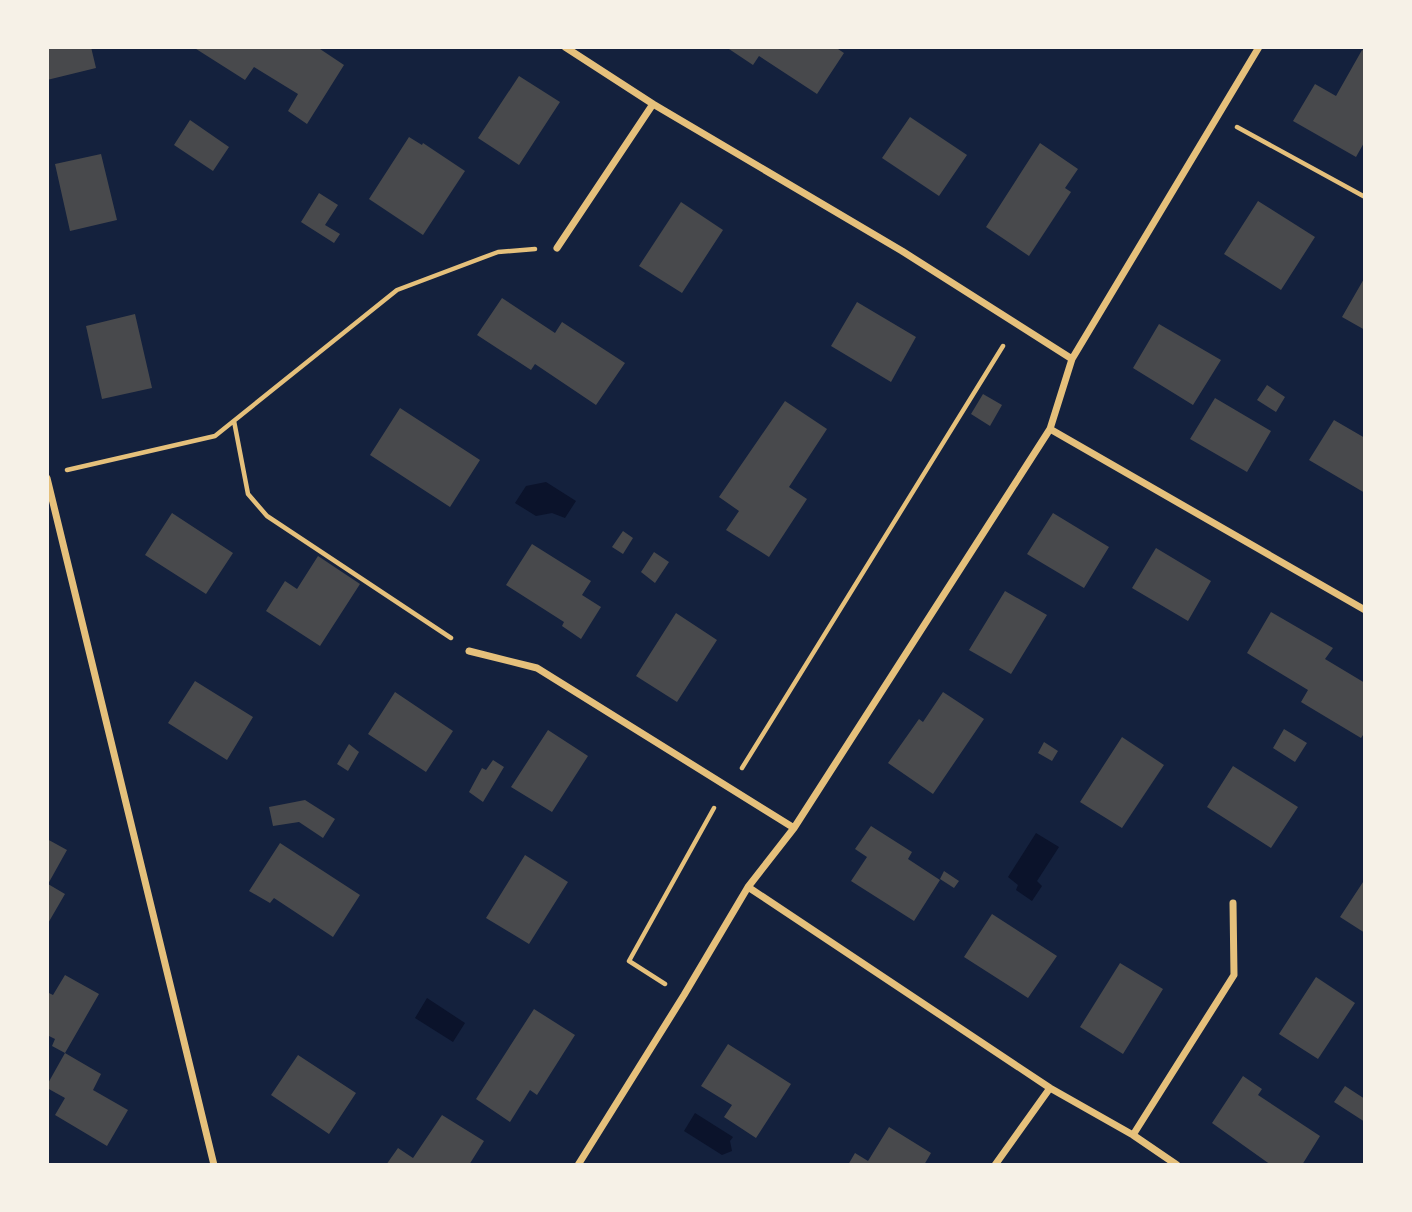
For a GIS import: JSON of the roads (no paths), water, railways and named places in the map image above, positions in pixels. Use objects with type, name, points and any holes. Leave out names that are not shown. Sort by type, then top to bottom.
[{"type":"street","points":[[565,47],[653,104],[902,251],[1072,359]]},
{"type":"street","points":[[578,1165],[748,887],[794,828],[1050,429],[1072,359],[1259,47]]},
{"type":"street","points":[[556,248],[653,104]]},
{"type":"street","points":[[1050,429],[1365,610]]},
{"type":"street","points":[[47,478],[214,1165]]},
{"type":"street","points":[[470,650],[537,668],[794,828]]},
{"type":"street","points":[[748,887],[1050,1088],[1133,1135],[1177,1165]]},
{"type":"street","points":[[1133,1135],[1234,975],[1233,903]]},
{"type":"street","points":[[995,1165],[1050,1088]]},
{"type":"water","points":[[546,482],[576,501],[565,518],[552,513],[536,516],[515,503],[526,486]]},
{"type":"water","points":[[1036,833],[1059,847],[1037,881],[1042,886],[1032,901],[1016,890],[1018,885],[1008,877]]},
{"type":"water","points":[[427,998],[465,1023],[453,1042],[415,1018]]},
{"type":"water","points":[[695,1113],[733,1137],[730,1141],[732,1151],[722,1155],[684,1131]]}]
